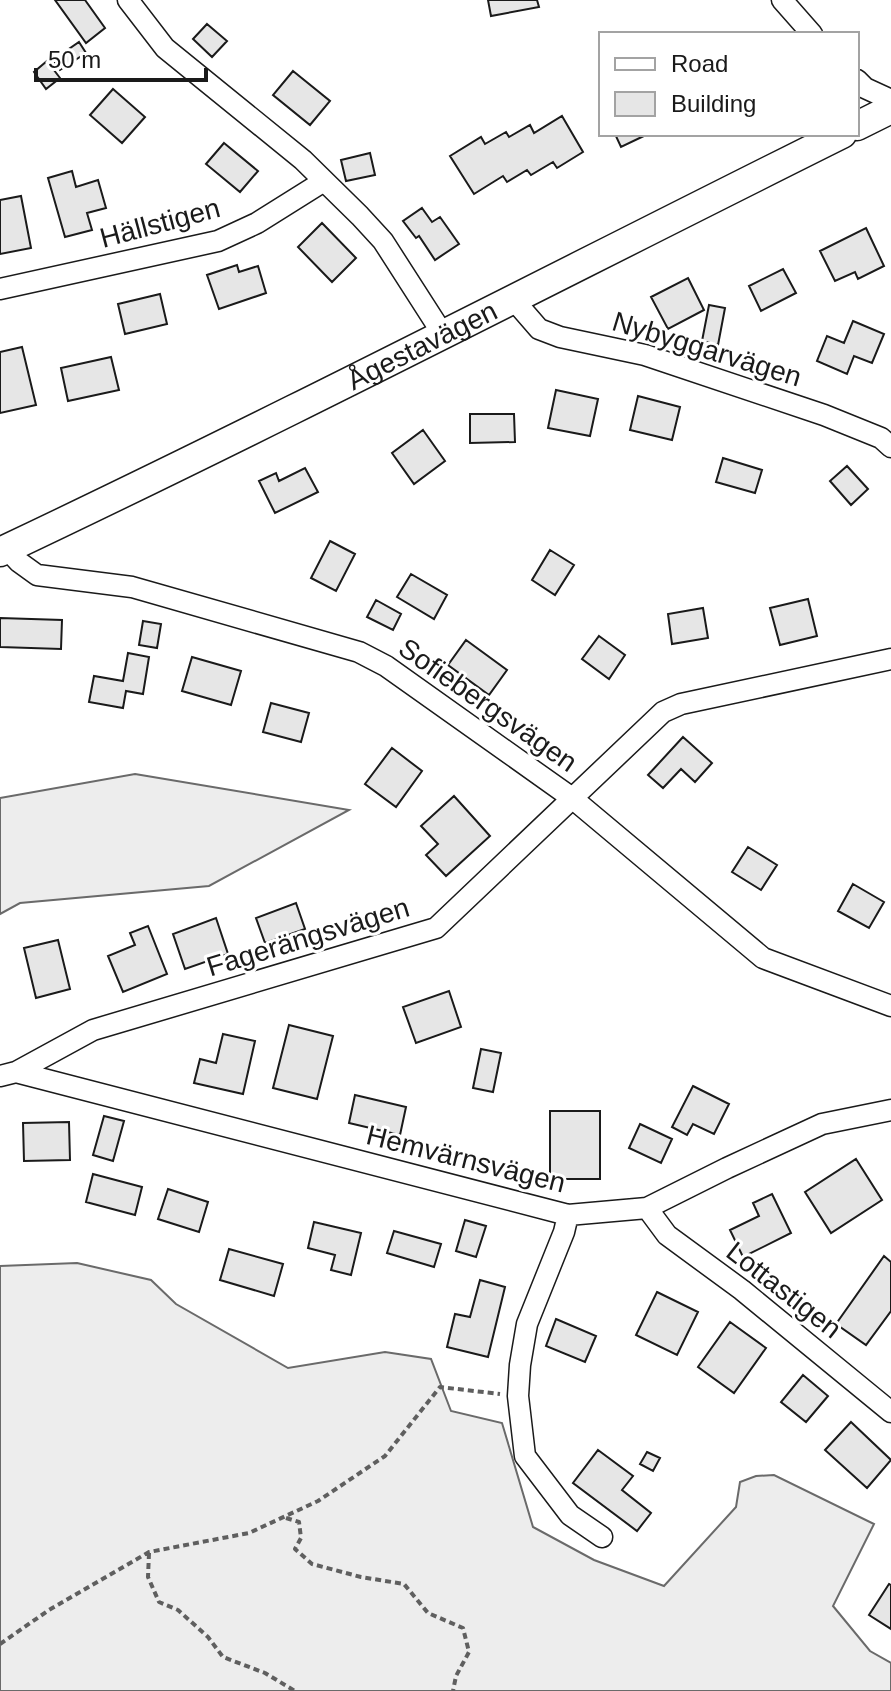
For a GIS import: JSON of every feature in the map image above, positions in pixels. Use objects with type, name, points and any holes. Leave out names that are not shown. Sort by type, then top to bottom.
[{"type":"main road","points":[[859,125],[891,109]]},
{"type":"main road","name":"Ågestavägen","points":[[4,550],[444,336],[838,136]]},
{"type":"street","points":[[128,0],[165,48],[303,160],[383,241],[444,336]]},
{"type":"street","points":[[782,0],[810,32]]},
{"type":"street","points":[[859,82],[891,100]]},
{"type":"street","name":"Hällstigen","points":[[0,289],[218,241],[257,223],[324,181]]},
{"type":"street","name":"Nybyggarvägen","points":[[513,299],[539,329],[560,337],[645,355],[866,431],[891,447]]},
{"type":"street","name":"Sofiebergsvägen","points":[[4,550],[37,575],[132,587],[359,652],[386,666],[572,798],[763,958],[891,1006]]},
{"type":"street","name":"Fagerängsvägen","points":[[8,1074],[93,1030],[436,928],[663,712],[681,704],[891,659]]},
{"type":"street","name":"Hemvärnsvägen","points":[[8,1074],[568,1215],[647,1208],[822,1124],[891,1110]]},
{"type":"street","name":"Lottastigen","points":[[647,1208],[667,1235],[742,1290],[891,1412]]},
{"type":"street","points":[[568,1215],[527,1324],[518,1396],[525,1456],[570,1515],[602,1537]]},
{"type":"path","points":[[0,1644],[49,1610],[149,1552],[249,1533],[318,1501],[385,1456],[440,1387],[518,1396]]},
{"type":"path","points":[[283,1517],[299,1522],[301,1538],[295,1549],[312,1564],[404,1584],[428,1613],[463,1628],[469,1652],[456,1676],[453,1691]]},
{"type":"path","points":[[149,1552],[148,1577],[159,1602],[178,1610],[208,1637],[223,1657],[265,1673],[295,1691]]},
{"type":"shaded area","points":[[135,774],[349,810],[209,886],[20,903],[0,914],[0,798]]},
{"type":"shaded area","points":[[77,1263],[151,1280],[176,1304],[288,1368],[385,1352],[431,1359],[451,1411],[502,1423],[533,1527],[594,1560],[664,1586],[736,1507],[740,1482],[756,1476],[774,1475],[874,1524],[833,1606],[870,1651],[891,1663],[891,1691],[0,1691],[0,1266]]},
{"type":"building","points":[[55,0],[85,0],[105,28],[86,43]]},
{"type":"building","points":[[488,0],[537,0],[539,7],[491,16]]},
{"type":"building","points":[[207,24],[227,41],[212,57],[193,39]]},
{"type":"building","points":[[79,42],[86,53],[60,70],[53,60]]},
{"type":"building","points":[[47,61],[60,78],[46,89],[34,72]]},
{"type":"building","points":[[293,71],[330,101],[310,125],[273,95]]},
{"type":"building","points":[[113,89],[145,117],[122,143],[90,115]]},
{"type":"building","points":[[562,116],[583,152],[557,168],[553,162],[531,175],[527,170],[507,182],[503,176],[474,194],[450,156],[481,137],[485,144],[506,132],[509,137],[530,125],[534,133]]},
{"type":"building","points":[[616,136],[644,136],[621,147]]},
{"type":"building","points":[[224,143],[258,171],[240,192],[206,164]]},
{"type":"building","points":[[370,153],[375,175],[346,181],[341,160]]},
{"type":"building","points":[[72,171],[76,187],[98,180],[106,208],[87,213],[92,230],[65,237],[48,178]]},
{"type":"building","points":[[21,196],[31,248],[0,254],[0,200]]},
{"type":"building","points":[[422,208],[432,222],[440,217],[459,244],[435,260],[419,236],[416,238],[403,221]]},
{"type":"building","points":[[322,223],[356,258],[332,282],[298,247]]},
{"type":"building","points":[[866,228],[884,266],[858,279],[855,272],[835,281],[820,251]]},
{"type":"building","points":[[237,265],[239,272],[258,266],[266,293],[219,309],[207,275]]},
{"type":"building","points":[[783,269],[796,293],[761,311],[749,286]]},
{"type":"building","points":[[688,278],[704,310],[668,329],[651,297]]},
{"type":"building","points":[[160,294],[167,324],[125,334],[118,304]]},
{"type":"building","points":[[709,305],[725,308],[718,345],[702,341]]},
{"type":"building","points":[[853,321],[884,334],[872,363],[854,356],[847,374],[817,361],[827,336],[844,343]]},
{"type":"building","points":[[22,347],[36,405],[0,413],[0,352]]},
{"type":"building","points":[[111,357],[119,390],[68,401],[61,368]]},
{"type":"building","points":[[556,390],[598,399],[590,436],[548,428]]},
{"type":"building","points":[[638,396],[680,407],[672,440],[630,430]]},
{"type":"building","points":[[470,414],[514,414],[515,442],[470,443]]},
{"type":"building","points":[[423,430],[445,461],[414,484],[392,453]]},
{"type":"building","points":[[723,458],[762,470],[755,493],[716,482]]},
{"type":"building","points":[[847,466],[868,489],[851,505],[830,481]]},
{"type":"building","points":[[305,468],[318,492],[275,513],[259,481],[276,473],[279,481]]},
{"type":"building","points":[[330,541],[355,554],[336,591],[311,578]]},
{"type":"building","points":[[550,550],[574,565],[555,595],[532,580]]},
{"type":"building","points":[[411,574],[447,595],[434,619],[397,597]]},
{"type":"building","points":[[808,599],[817,636],[780,645],[770,608]]},
{"type":"building","points":[[376,600],[401,614],[393,630],[367,617]]},
{"type":"building","points":[[703,608],[708,638],[672,644],[668,614]]},
{"type":"building","points":[[0,618],[62,620],[61,649],[0,647]]},
{"type":"building","points":[[143,621],[161,624],[157,648],[139,645]]},
{"type":"building","points":[[599,636],[625,655],[609,679],[582,659]]},
{"type":"building","points":[[466,640],[507,670],[489,695],[448,665]]},
{"type":"building","points":[[128,653],[149,657],[143,694],[126,691],[123,708],[89,702],[94,676],[123,681]]},
{"type":"building","points":[[192,657],[241,671],[231,705],[182,691]]},
{"type":"building","points":[[271,703],[309,713],[301,742],[263,732]]},
{"type":"building","points":[[683,737],[712,763],[695,782],[681,769],[663,788],[648,775]]},
{"type":"building","points":[[392,748],[422,771],[396,807],[365,784]]},
{"type":"building","points":[[454,796],[490,836],[446,876],[426,855],[438,844],[421,826]]},
{"type":"building","points":[[748,847],[777,865],[761,890],[732,872]]},
{"type":"building","points":[[853,884],[884,902],[869,928],[838,911]]},
{"type":"building","points":[[296,903],[305,929],[265,943],[256,918]]},
{"type":"building","points":[[216,918],[228,954],[185,969],[173,934]]},
{"type":"building","points":[[148,926],[167,974],[123,992],[108,956],[135,945],[130,933]]},
{"type":"building","points":[[58,940],[70,989],[36,998],[24,948]]},
{"type":"building","points":[[449,991],[461,1027],[416,1043],[403,1007]]},
{"type":"building","points":[[289,1025],[333,1036],[317,1099],[273,1088]]},
{"type":"building","points":[[223,1034],[255,1041],[243,1094],[194,1083],[200,1059],[216,1063]]},
{"type":"building","points":[[481,1049],[501,1053],[493,1092],[473,1088]]},
{"type":"building","points":[[693,1086],[729,1104],[714,1134],[693,1124],[687,1135],[672,1127]]},
{"type":"building","points":[[355,1095],[406,1107],[400,1135],[349,1123]]},
{"type":"building","points":[[550,1111],[600,1111],[600,1179],[550,1179]]},
{"type":"building","points":[[104,1116],[124,1121],[113,1161],[93,1155]]},
{"type":"building","points":[[69,1122],[70,1160],[24,1161],[23,1123]]},
{"type":"building","points":[[640,1124],[672,1139],[661,1163],[629,1148]]},
{"type":"building","points":[[856,1159],[882,1200],[831,1233],[805,1192]]},
{"type":"building","points":[[93,1174],[142,1187],[135,1215],[86,1202]]},
{"type":"building","points":[[168,1189],[208,1202],[199,1232],[158,1219]]},
{"type":"building","points":[[772,1194],[791,1233],[743,1257],[730,1230],[759,1216],[753,1203]]},
{"type":"building","points":[[465,1220],[486,1226],[476,1257],[456,1251]]},
{"type":"building","points":[[314,1222],[361,1233],[351,1275],[331,1270],[335,1255],[308,1248]]},
{"type":"building","points":[[394,1231],[441,1244],[434,1267],[387,1253]]},
{"type":"building","points":[[229,1249],[283,1264],[274,1296],[220,1280]]},
{"type":"building","points":[[884,1256],[891,1262],[891,1311],[866,1345],[836,1324]]},
{"type":"building","points":[[480,1280],[505,1287],[488,1357],[447,1347],[455,1314],[470,1317]]},
{"type":"building","points":[[657,1292],[698,1312],[677,1355],[636,1335]]},
{"type":"building","points":[[556,1319],[596,1336],[585,1362],[546,1346]]},
{"type":"building","points":[[730,1322],[766,1348],[734,1393],[698,1367]]},
{"type":"building","points":[[803,1375],[828,1396],[806,1422],[781,1402]]},
{"type":"building","points":[[851,1422],[891,1460],[867,1488],[825,1450]]},
{"type":"building","points":[[598,1450],[633,1476],[622,1490],[651,1513],[637,1531],[573,1483]]},
{"type":"building","points":[[647,1452],[660,1458],[653,1471],[640,1464]]},
{"type":"building","points":[[891,1585],[891,1629],[869,1615]]}]
